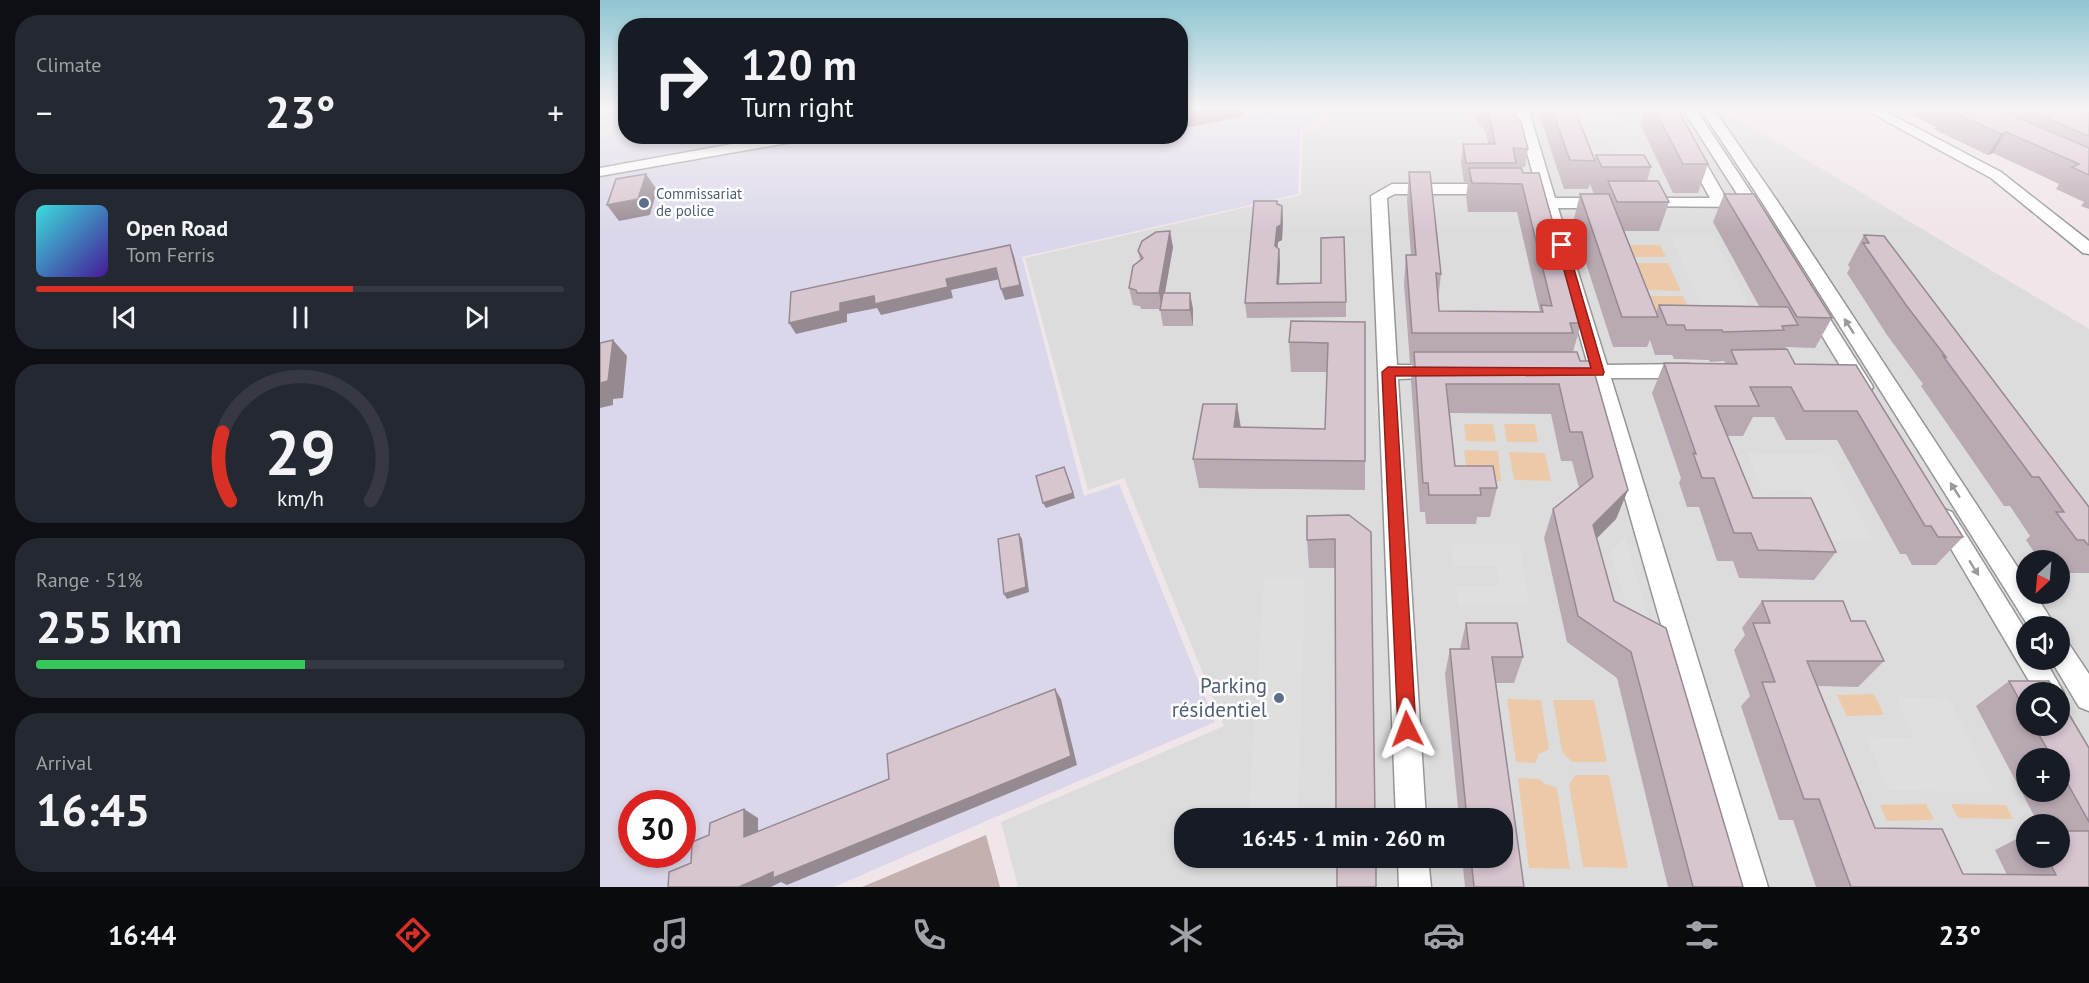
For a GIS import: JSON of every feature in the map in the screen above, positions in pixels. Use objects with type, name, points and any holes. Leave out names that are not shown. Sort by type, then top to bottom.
[{"type":"street","points":[[600,172],[728,149]]},
{"type":"street","points":[[1533,149],[1752,887]]},
{"type":"street","points":[[1691,149],[1721,203]]},
{"type":"street","points":[[1720,149],[1760,202],[1792,271]]},
{"type":"street","points":[[1730,149],[1760,202],[2036,616]]},
{"type":"street","points":[[1947,149],[1996,175],[2089,249]]},
{"type":"street","points":[[1410,808],[1379,196],[1392,189],[1516,189],[1547,196],[1721,203],[1760,202]]},
{"type":"street","points":[[1804,291],[1870,399]]},
{"type":"street","points":[[1828,369],[1851,369]]},
{"type":"street","points":[[1563,372],[1713,371]]},
{"type":"street","points":[[1388,372],[1458,372]]},
{"type":"street","points":[[1933,501],[2016,637]]},
{"type":"street","points":[[2070,668],[2089,698]]},
{"type":"street","points":[[1414,868],[1415,887]]},
{"type":"shaded area","points":[[600,149],[1299,149],[1298,194],[1022,257],[1084,496],[1119,484],[1215,722],[834,887],[600,887]]},
{"type":"shaded area","points":[[1302,149],[1789,149],[2089,329],[2089,887],[1018,887],[1001,822],[1224,726],[1124,478],[1088,490],[1025,258],[1301,195]]},
{"type":"shaded area","points":[[1613,149],[1639,149],[1650,173],[1623,173]]},
{"type":"shaded area","points":[[1670,236],[1713,236],[1750,308],[1703,308]]},
{"type":"shaded area","points":[[1630,245],[1660,245],[1666,257],[1635,257]]},
{"type":"shaded area","points":[[1637,263],[1668,263],[1681,291],[1648,290]]},
{"type":"shaded area","points":[[1650,296],[1683,296],[1695,323],[1660,323]]},
{"type":"shaded area","points":[[1464,424],[1493,424],[1496,442],[1466,441]]},
{"type":"shaded area","points":[[1504,424],[1535,424],[1538,442],[1507,442]]},
{"type":"shaded area","points":[[1464,450],[1498,451],[1501,481],[1490,481],[1467,474]]},
{"type":"shaded area","points":[[1509,452],[1545,453],[1551,481],[1514,480]]},
{"type":"shaded area","points":[[1747,453],[1830,455],[1873,541],[1826,540],[1803,490],[1762,489]]},
{"type":"shaded area","points":[[1625,538],[1654,638],[1632,626],[1611,552]]},
{"type":"shaded area","points":[[1451,544],[1519,544],[1529,605],[1458,605],[1456,586],[1499,586],[1496,566],[1453,566]]},
{"type":"shaded area","name":"Parking résidentiel","points":[[1264,577],[1305,577],[1298,808],[1249,808]]},
{"type":"shaded area","points":[[1874,694],[1884,715],[1847,716],[1837,695]]},
{"type":"shaded area","points":[[1896,697],[1949,699],[1995,793],[1888,790],[1866,737],[1914,738]]},
{"type":"shaded area","points":[[1507,699],[1541,700],[1549,749],[1539,754],[1535,763],[1516,762]]},
{"type":"shaded area","points":[[1553,700],[1594,700],[1607,762],[1572,762],[1562,752]]},
{"type":"shaded area","points":[[1575,775],[1609,775],[1628,868],[1583,867],[1569,785]]},
{"type":"shaded area","points":[[1518,778],[1539,779],[1557,788],[1570,869],[1529,868]]},
{"type":"shaded area","points":[[1926,804],[1934,820],[1887,821],[1880,805]]},
{"type":"shaded area","points":[[1951,804],[2006,805],[2013,819],[1958,818]]},
{"type":"shaded area","points":[[986,835],[1000,887],[862,887]]},
{"type":"building","points":[[1464,149],[1513,149],[1516,163],[1466,163]]},
{"type":"building","points":[[1566,149],[1590,149],[1595,161],[1570,160]]},
{"type":"building","points":[[1675,149],[1700,149],[1708,164],[1683,164]]},
{"type":"building","points":[[2046,149],[2089,149],[2089,175],[2072,167],[2079,164]]},
{"type":"building","points":[[1596,155],[1644,155],[1651,167],[1602,167]]},
{"type":"building","points":[[1469,168],[1521,168],[1523,173],[1539,173],[1581,323],[1570,323],[1573,333],[1412,333],[1406,255],[1416,255],[1409,172],[1430,172],[1441,274],[1436,273],[1439,311],[1543,312],[1541,305],[1552,306],[1522,184],[1472,183]]},
{"type":"building","points":[[646,174],[638,199],[607,205],[616,179]]},
{"type":"building","points":[[1608,181],[1658,181],[1669,202],[1617,202]]},
{"type":"building","points":[[1580,194],[1609,194],[1658,317],[1622,317]]},
{"type":"building","points":[[1724,194],[1754,194],[1832,318],[1797,317]]},
{"type":"building","points":[[1254,201],[1277,201],[1277,204],[1282,206],[1281,225],[1277,227],[1275,246],[1279,249],[1277,284],[1321,283],[1321,238],[1344,237],[1346,302],[1245,303]]},
{"type":"building","points":[[1170,231],[1159,293],[1137,293],[1136,290],[1129,288],[1133,266],[1143,258],[1138,251],[1142,241],[1156,232]]},
{"type":"building","points":[[1864,235],[1884,236],[2089,507],[2089,545],[2084,540],[2077,540],[2056,512],[2064,512],[2039,477],[2032,477],[1906,305],[1863,243],[1869,243]]},
{"type":"building","points":[[1010,245],[1020,285],[1001,289],[996,268],[946,279],[948,287],[875,304],[874,296],[840,303],[840,311],[789,323],[791,292]]},
{"type":"building","points":[[1163,293],[1190,293],[1190,310],[1160,310]]},
{"type":"building","points":[[1659,305],[1788,307],[1798,325],[1782,326],[1784,330],[1723,332],[1722,330],[1686,330],[1684,325],[1667,325]]},
{"type":"building","points":[[1291,321],[1365,322],[1365,461],[1193,459],[1203,404],[1237,404],[1234,427],[1325,429],[1328,343],[1289,342]]},
{"type":"building","points":[[613,340],[608,381],[600,383],[600,343]]},
{"type":"building","points":[[1787,349],[1795,364],[1856,365],[1963,537],[1938,537],[1931,526],[1925,526],[1857,411],[1804,411],[1791,387],[1750,387],[1759,406],[1715,406],[1753,498],[1811,498],[1836,552],[1758,550],[1751,533],[1734,533],[1714,478],[1702,478],[1693,453],[1696,454],[1664,363],[1737,364],[1731,350]]},
{"type":"building","points":[[1414,352],[1577,352],[1580,361],[1591,361],[1628,490],[1593,525],[1614,601],[1666,628],[1743,887],[1693,887],[1631,652],[1578,616],[1553,509],[1593,477],[1582,432],[1570,432],[1559,384],[1446,384],[1455,466],[1493,466],[1497,488],[1480,488],[1481,495],[1429,495],[1428,483],[1423,483]]},
{"type":"building","points":[[1064,467],[1073,493],[1043,503],[1036,476]]},
{"type":"building","points":[[1349,515],[1371,532],[1375,808],[1336,808],[1335,539],[1307,540],[1307,516]]},
{"type":"building","points":[[1019,534],[1026,587],[1004,594],[998,539]]},
{"type":"building","points":[[1762,601],[1843,601],[1851,621],[1865,621],[1884,661],[1807,661],[1875,828],[1942,829],[1963,874],[2056,875],[2052,868],[2070,868],[2070,831],[2089,831],[2089,887],[1851,887],[1819,799],[1804,799],[1762,682],[1775,682],[1753,623],[1770,623]]},
{"type":"building","points":[[1466,623],[1517,623],[1523,657],[1492,657],[1524,887],[1474,887],[1472,868],[1513,868],[1513,808],[1466,808],[1450,649],[1469,649]]},
{"type":"building","points":[[2009,681],[2050,682],[2016,682],[2016,694]]},
{"type":"building","points":[[1055,689],[1071,756],[773,878],[773,872],[739,887],[668,887],[669,872],[679,868],[696,868],[696,840],[709,835],[710,823],[744,809],[744,837],[889,779],[887,754]]},
{"type":"building","points":[[2070,716],[2089,748],[2089,822],[2070,788],[2070,748],[2047,748],[2040,736],[2070,736]]},
{"type":"building","points":[[1337,868],[1376,868],[1376,887],[1337,887]]},
{"type":"place","name":"Commissariat de police","points":[[644,203]]},
{"type":"place","name":"Parking résidentiel","points":[[1279,698]]},
{"type":"route","points":[[1407,729],[1388,372],[1598,372],[1562,245]]}]
